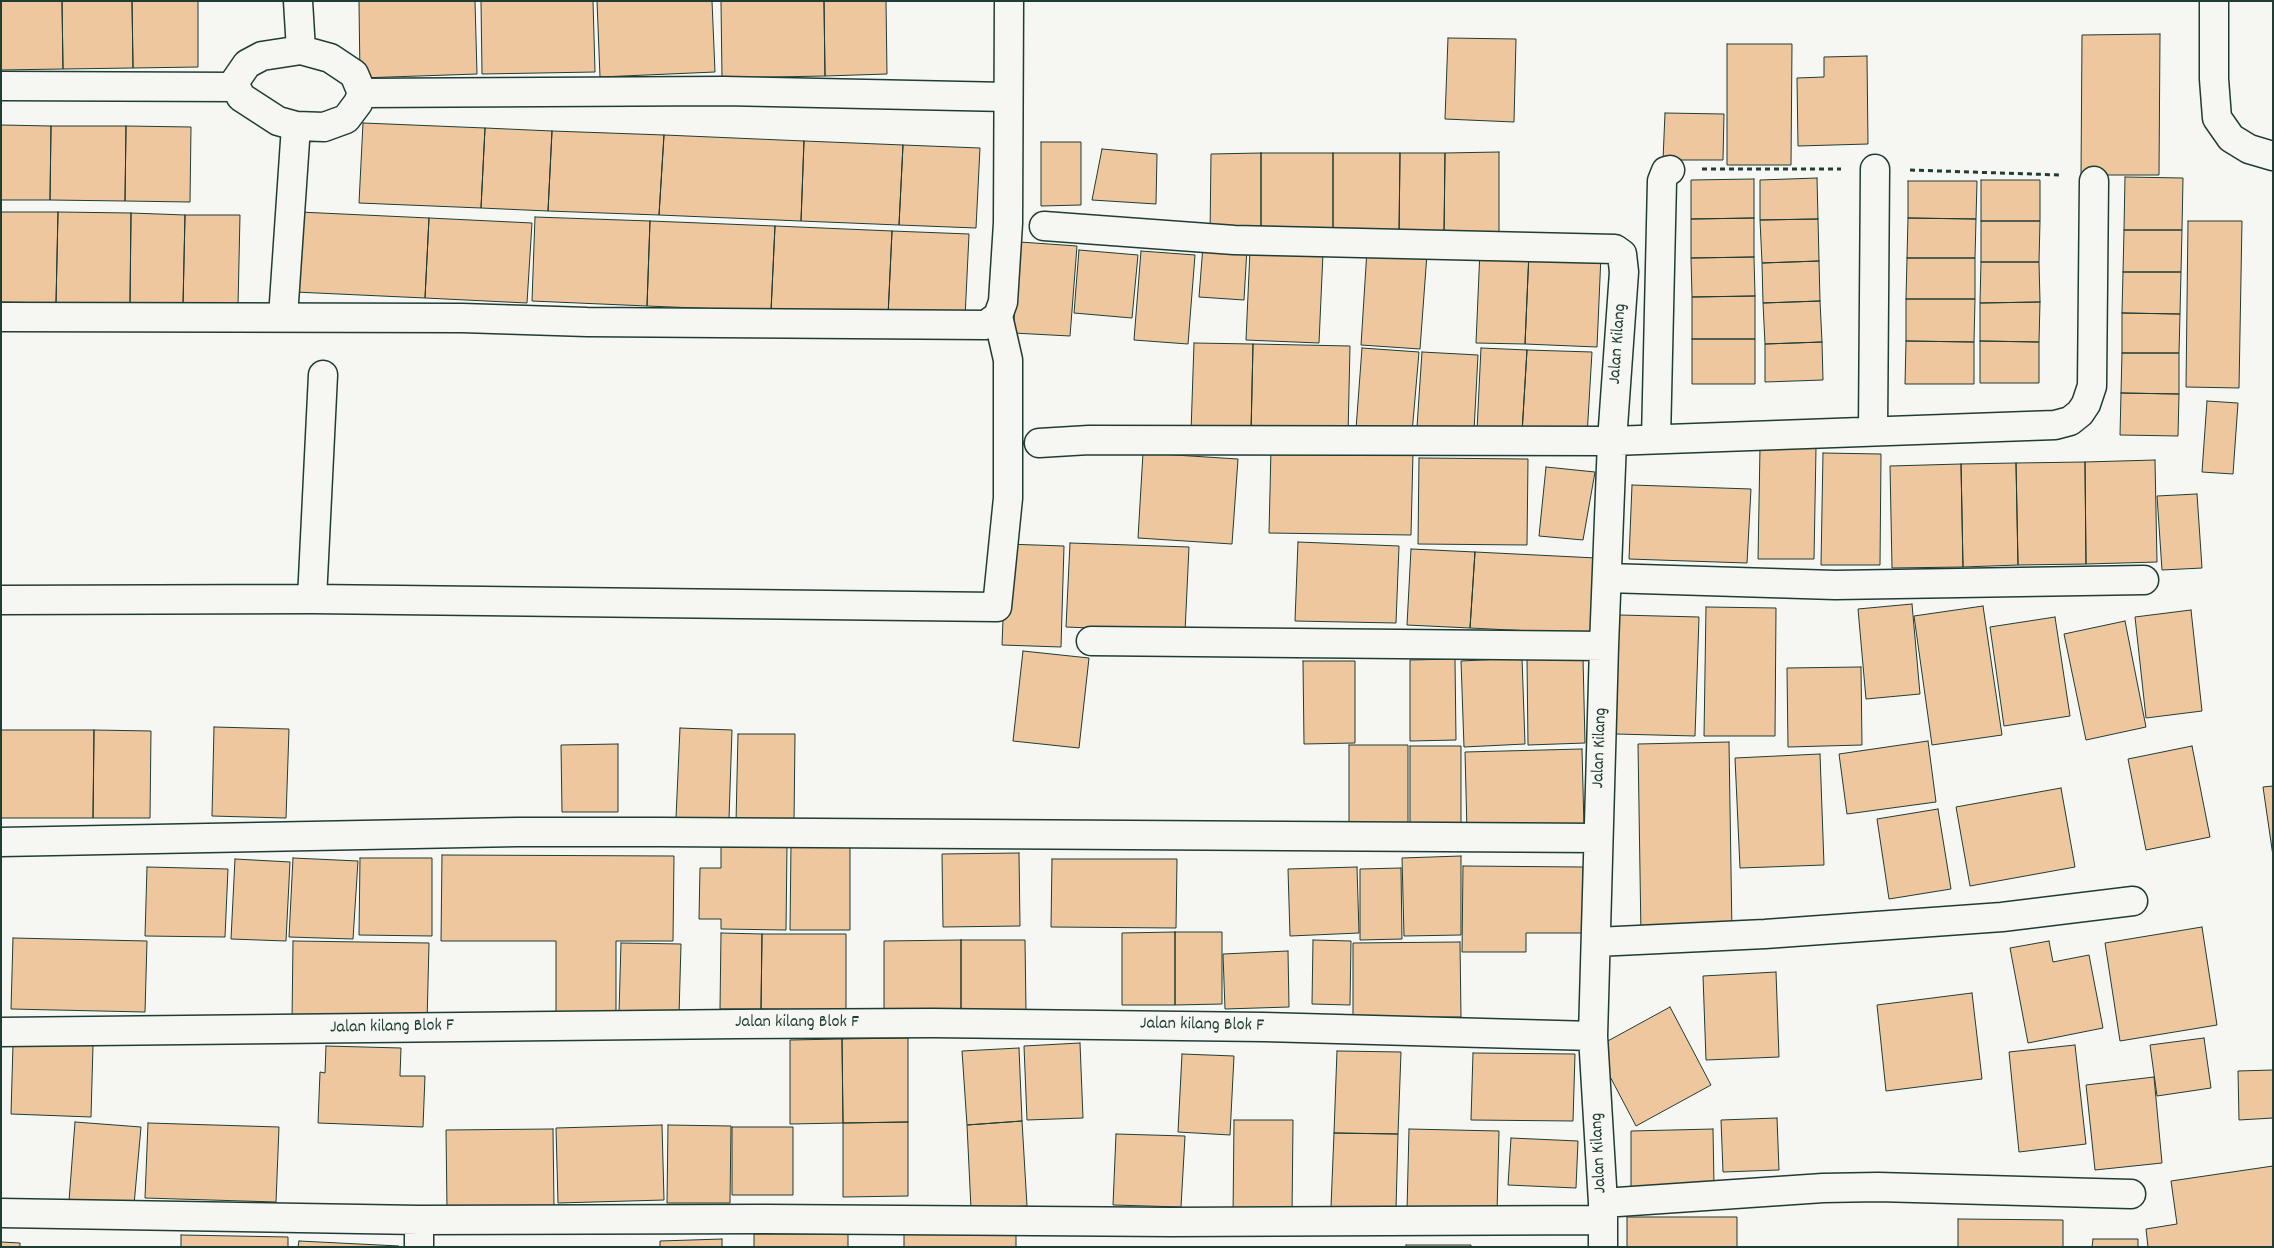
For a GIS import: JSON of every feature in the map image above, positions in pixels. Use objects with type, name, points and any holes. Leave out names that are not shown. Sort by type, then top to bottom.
[{"type":"street","points":[[298,1],[301,50]]},
{"type":"street","points":[[1,600],[312,599],[998,607],[1008,498],[1008,360],[998,316],[1002,302],[1008,223],[1007,97],[1009,1]]},
{"type":"street","points":[[2211,3],[2217,118],[2231,138],[2249,149],[2273,156]]},
{"type":"street","points":[[301,50],[330,58],[339,63],[354,74],[362,93],[358,103],[346,119],[324,128],[296,126],[278,121],[241,97],[236,87],[236,80],[247,64],[262,56],[301,50]]},
{"type":"street","points":[[1,86],[236,87]]},
{"type":"street","points":[[362,93],[724,92],[1007,97]]},
{"type":"street","points":[[283,317],[296,126]]},
{"type":"street","points":[[1873,430],[1875,169]]},
{"type":"street","points":[[1656,439],[1662,181],[1666,171],[1670,170]]},
{"type":"street","points":[[1039,443],[1089,440],[1612,441],[1873,430],[2055,425],[2070,421],[2080,413],[2086,404],[2092,386],[2094,181]]},
{"type":"street","name":"Jalan Kilang","points":[[1044,226],[1234,240],[1615,249],[1620,252],[1624,259],[1612,441],[1593,1036],[1603,1211],[1603,1247]]},
{"type":"street","points":[[1,317],[283,317],[979,326],[991,322],[998,316]]},
{"type":"street","points":[[312,599],[323,375]]},
{"type":"street","points":[[1607,578],[1835,585],[2144,580]]},
{"type":"street","points":[[1091,641],[1604,646]]},
{"type":"street","points":[[1,842],[642,832],[1598,838]]},
{"type":"street","points":[[1596,942],[1765,934],[2002,917],[2133,901]]},
{"type":"street","name":"Jalan kilang Blok F","points":[[1,1032],[933,1023],[1264,1027],[1593,1036]]},
{"type":"street","points":[[1,1213],[419,1234],[765,1219],[1181,1222],[1603,1211],[1878,1186],[2131,1194]]},
{"type":"building","points":[[1,1],[62,1],[63,69],[1,70]]},
{"type":"building","points":[[62,1],[132,1],[133,68],[63,69]]},
{"type":"building","points":[[132,1],[198,1],[198,67],[133,68]]},
{"type":"building","points":[[359,1],[475,1],[477,74],[360,78]]},
{"type":"building","points":[[481,1],[593,1],[595,72],[482,74]]},
{"type":"building","points":[[597,1],[712,1],[715,72],[600,77]]},
{"type":"building","points":[[721,1],[824,1],[825,76],[722,78]]},
{"type":"building","points":[[824,1],[886,1],[887,74],[825,76]]},
{"type":"building","points":[[2160,34],[2159,175],[2081,175],[2082,35]]},
{"type":"building","points":[[1448,38],[1516,39],[1514,122],[1445,119]]},
{"type":"building","points":[[1727,44],[1792,44],[1791,165],[1727,165]]},
{"type":"building","points":[[1867,56],[1868,144],[1798,146],[1797,78],[1824,77],[1824,57]]},
{"type":"building","points":[[1665,113],[1724,114],[1723,160],[1663,160]]},
{"type":"building","points":[[363,123],[485,128],[481,208],[359,203]]},
{"type":"building","points":[[1,125],[51,126],[50,200],[1,200]]},
{"type":"building","points":[[51,126],[126,126],[125,201],[50,200]]},
{"type":"building","points":[[126,126],[191,127],[190,202],[125,201]]},
{"type":"building","points":[[485,128],[552,131],[548,211],[481,208]]},
{"type":"building","points":[[552,131],[664,135],[659,215],[548,211]]},
{"type":"building","points":[[664,135],[804,141],[801,221],[659,215]]},
{"type":"building","points":[[804,141],[903,145],[899,225],[801,221]]},
{"type":"building","points":[[1041,142],[1081,142],[1081,205],[1041,206]]},
{"type":"building","points":[[903,145],[980,148],[976,228],[899,225]]},
{"type":"building","points":[[1102,149],[1157,154],[1156,204],[1092,200]]},
{"type":"building","points":[[1499,152],[1499,234],[1444,235],[1445,153]]},
{"type":"building","points":[[1261,153],[1261,235],[1210,236],[1211,154]]},
{"type":"building","points":[[1261,153],[1333,153],[1333,235],[1261,235]]},
{"type":"building","points":[[1333,153],[1400,153],[1399,235],[1333,235]]},
{"type":"building","points":[[1400,153],[1445,153],[1444,235],[1399,235]]},
{"type":"building","points":[[2125,177],[2183,178],[2182,230],[2124,230]]},
{"type":"building","points":[[1817,178],[1818,219],[1760,220],[1760,180]]},
{"type":"building","points":[[1754,179],[1754,218],[1691,219],[1691,180]]},
{"type":"building","points":[[1981,180],[2040,180],[2040,221],[1981,221]]},
{"type":"building","points":[[1908,181],[1977,181],[1976,219],[1908,218]]},
{"type":"building","points":[[1,212],[58,212],[56,303],[1,302]]},
{"type":"building","points":[[58,212],[131,213],[130,304],[56,303]]},
{"type":"building","points":[[299,212],[429,218],[425,298],[295,292]]},
{"type":"building","points":[[131,213],[185,215],[183,305],[130,304]]},
{"type":"building","points":[[185,215],[240,215],[238,306],[183,305]]},
{"type":"building","points":[[535,217],[650,221],[647,306],[532,301]]},
{"type":"building","points":[[429,218],[532,223],[527,303],[425,298]]},
{"type":"building","points":[[1754,218],[1754,257],[1691,258],[1691,219]]},
{"type":"building","points":[[1908,218],[1976,219],[1975,258],[1907,258]]},
{"type":"building","points":[[1818,219],[1819,261],[1762,263],[1760,220]]},
{"type":"building","points":[[650,221],[775,226],[771,311],[647,306]]},
{"type":"building","points":[[1981,221],[2040,221],[2039,262],[1981,262]]},
{"type":"building","points":[[2188,221],[2242,221],[2239,388],[2186,387]]},
{"type":"building","points":[[775,226],[892,231],[888,316],[771,311]]},
{"type":"building","points":[[2124,230],[2182,230],[2181,272],[2123,272]]},
{"type":"building","points":[[892,231],[969,234],[965,318],[888,316]]},
{"type":"building","points":[[1020,242],[1077,246],[1070,336],[1013,333]]},
{"type":"building","points":[[1203,246],[1247,248],[1244,300],[1199,297]]},
{"type":"building","points":[[1079,250],[1138,255],[1132,318],[1074,313]]},
{"type":"building","points":[[1250,250],[1323,253],[1319,343],[1246,340]]},
{"type":"building","points":[[1367,250],[1427,254],[1420,349],[1361,345]]},
{"type":"building","points":[[1480,250],[1529,252],[1525,344],[1476,343]]},
{"type":"building","points":[[1141,251],[1195,255],[1188,344],[1134,340]]},
{"type":"building","points":[[1529,252],[1601,255],[1597,347],[1525,344]]},
{"type":"building","points":[[1754,257],[1755,296],[1692,297],[1691,258]]},
{"type":"building","points":[[1907,258],[1975,258],[1975,299],[1906,299]]},
{"type":"building","points":[[1819,261],[1820,301],[1763,303],[1762,263]]},
{"type":"building","points":[[1981,262],[2039,262],[2040,302],[1980,303]]},
{"type":"building","points":[[2123,272],[2181,272],[2180,314],[2122,313]]},
{"type":"building","points":[[1755,296],[1755,339],[1692,339],[1692,297]]},
{"type":"building","points":[[1906,299],[1975,299],[1974,342],[1906,341]]},
{"type":"building","points":[[1820,301],[1822,342],[1765,344],[1763,303]]},
{"type":"building","points":[[2040,302],[2039,342],[1980,341],[1980,303]]},
{"type":"building","points":[[2122,313],[2180,314],[2179,353],[2122,353]]},
{"type":"building","points":[[1692,339],[1755,339],[1755,384],[1692,384]]},
{"type":"building","points":[[1906,341],[1974,342],[1974,384],[1905,384]]},
{"type":"building","points":[[1980,341],[2039,342],[2039,383],[1980,383]]},
{"type":"building","points":[[1822,342],[1823,380],[1765,382],[1765,344]]},
{"type":"building","points":[[1194,343],[1253,344],[1251,433],[1191,432]]},
{"type":"building","points":[[1253,344],[1350,346],[1348,435],[1251,433]]},
{"type":"building","points":[[1362,348],[1419,352],[1412,433],[1356,429]]},
{"type":"building","points":[[1481,348],[1527,350],[1522,433],[1477,430]]},
{"type":"building","points":[[1527,350],[1592,352],[1587,436],[1522,433]]},
{"type":"building","points":[[1422,352],[1478,355],[1474,431],[1417,427]]},
{"type":"building","points":[[2122,353],[2179,353],[2179,394],[2121,393]]},
{"type":"building","points":[[2121,393],[2179,394],[2178,436],[2120,435]]},
{"type":"building","points":[[2207,401],[2238,403],[2233,474],[2202,472]]},
{"type":"building","points":[[1760,448],[1816,448],[1814,559],[1758,559]]},
{"type":"building","points":[[1271,449],[1413,452],[1411,535],[1269,533]]},
{"type":"building","points":[[1143,453],[1238,459],[1232,544],[1138,538]]},
{"type":"building","points":[[1823,453],[1881,454],[1880,565],[1821,565]]},
{"type":"building","points":[[1419,458],[1528,459],[1527,545],[1418,544]]},
{"type":"building","points":[[2155,460],[2157,562],[2086,564],[2085,462]]},
{"type":"building","points":[[2085,462],[2086,564],[2018,565],[2016,463]]},
{"type":"building","points":[[2016,463],[2018,565],[1963,567],[1961,464]]},
{"type":"building","points":[[1961,464],[1963,567],[1892,568],[1890,466]]},
{"type":"building","points":[[1546,467],[1595,472],[1583,540],[1539,536]]},
{"type":"building","points":[[1632,485],[1751,489],[1747,563],[1629,559]]},
{"type":"building","points":[[2197,494],[2202,568],[2162,570],[2157,496]]},
{"type":"building","points":[[1298,542],[1399,546],[1396,623],[1295,621]]},
{"type":"building","points":[[1070,543],[1189,547],[1185,632],[1066,627]]},
{"type":"building","points":[[1006,544],[1064,546],[1061,647],[1002,645]]},
{"type":"building","points":[[1411,549],[1475,552],[1470,628],[1407,625]]},
{"type":"building","points":[[1475,552],[1596,558],[1592,634],[1470,628]]},
{"type":"building","points":[[1912,604],[1920,694],[1866,699],[1858,609]]},
{"type":"building","points":[[1983,606],[2002,735],[1932,745],[1914,616]]},
{"type":"building","points":[[1706,607],[1776,608],[1775,736],[1704,736]]},
{"type":"building","points":[[2191,610],[2202,711],[2146,718],[2135,617]]},
{"type":"building","points":[[1619,615],[1699,617],[1695,736],[1616,734]]},
{"type":"building","points":[[2055,617],[2070,716],[2004,726],[1990,627]]},
{"type":"building","points":[[2125,621],[2146,727],[2086,740],[2064,634]]},
{"type":"building","points":[[1023,651],[1089,658],[1079,748],[1013,741]]},
{"type":"building","points":[[1522,658],[1525,744],[1464,747],[1461,661]]},
{"type":"building","points":[[1583,658],[1585,743],[1528,745],[1527,659]]},
{"type":"building","points":[[1455,659],[1456,740],[1410,741],[1410,660]]},
{"type":"building","points":[[1303,661],[1355,661],[1355,743],[1304,744]]},
{"type":"building","points":[[1861,667],[1862,745],[1788,747],[1787,668]]},
{"type":"building","points":[[214,727],[289,729],[286,818],[212,816]]},
{"type":"building","points":[[680,728],[732,730],[729,819],[676,818]]},
{"type":"building","points":[[1,730],[94,730],[93,818],[1,818]]},
{"type":"building","points":[[94,730],[151,731],[150,818],[93,818]]},
{"type":"building","points":[[738,734],[795,734],[794,823],[736,823]]},
{"type":"building","points":[[1928,741],[1936,802],[1847,814],[1839,754]]},
{"type":"building","points":[[1729,742],[1732,933],[1641,936],[1638,744]]},
{"type":"building","points":[[618,744],[618,812],[562,812],[561,745]]},
{"type":"building","points":[[1349,745],[1408,745],[1408,829],[1349,829]]},
{"type":"building","points":[[1410,746],[1461,746],[1461,824],[1410,824]]},
{"type":"building","points":[[2192,746],[2210,837],[2146,850],[2128,759]]},
{"type":"building","points":[[1582,749],[1584,827],[1467,831],[1465,752]]},
{"type":"building","points":[[1820,754],[1824,865],[1740,868],[1735,758]]},
{"type":"building","points":[[2273,786],[2273,856],[2263,787]]},
{"type":"building","points":[[2061,788],[2075,867],[1970,886],[1956,807]]},
{"type":"building","points":[[1938,809],[1951,889],[1889,899],[1877,819]]},
{"type":"building","points":[[791,844],[850,844],[850,930],[790,930]]},
{"type":"building","points":[[721,845],[787,845],[786,930],[721,929],[721,919],[699,919],[700,868],[721,868]]},
{"type":"building","points":[[1019,853],[1020,926],[943,927],[942,854]]},
{"type":"building","points":[[442,855],[674,856],[673,941],[616,941],[616,1016],[556,1016],[556,941],[441,941]]},
{"type":"building","points":[[1461,856],[1461,935],[1404,936],[1402,858]]},
{"type":"building","points":[[293,858],[358,861],[353,939],[289,937]]},
{"type":"building","points":[[360,858],[432,858],[432,936],[359,935]]},
{"type":"building","points":[[235,859],[290,862],[286,941],[231,939]]},
{"type":"building","points":[[1052,859],[1177,859],[1176,928],[1051,927]]},
{"type":"building","points":[[1463,866],[1583,867],[1583,933],[1526,933],[1526,952],[1462,952]]},
{"type":"building","points":[[147,867],[228,869],[225,937],[145,936]]},
{"type":"building","points":[[1357,867],[1359,933],[1290,936],[1288,869]]},
{"type":"building","points":[[1401,868],[1402,939],[1360,940],[1360,869]]},
{"type":"building","points":[[2202,927],[2217,1025],[2120,1041],[2105,943]]},
{"type":"building","points":[[1175,932],[1222,932],[1222,1004],[1175,1005]]},
{"type":"building","points":[[1175,932],[1175,1005],[1122,1005],[1122,933]]},
{"type":"building","points":[[721,933],[762,934],[761,1009],[720,1009]]},
{"type":"building","points":[[762,934],[846,934],[846,1010],[761,1009]]},
{"type":"building","points":[[13,938],[147,941],[145,1012],[11,1009]]},
{"type":"building","points":[[961,940],[961,1012],[884,1013],[884,941]]},
{"type":"building","points":[[961,940],[1025,940],[1026,1011],[961,1012]]},
{"type":"building","points":[[1313,940],[1351,941],[1350,1005],[1312,1004]]},
{"type":"building","points":[[293,941],[429,943],[427,1023],[292,1021]]},
{"type":"building","points":[[2049,941],[2053,962],[2089,955],[2103,1028],[2028,1043],[2010,948]]},
{"type":"building","points":[[1460,942],[1461,1017],[1353,1018],[1353,943]]},
{"type":"building","points":[[621,943],[681,944],[679,1015],[619,1013]]},
{"type":"building","points":[[1288,951],[1289,1007],[1225,1009],[1223,954]]},
{"type":"building","points":[[1776,972],[1779,1057],[1706,1060],[1703,976]]},
{"type":"building","points":[[1972,993],[1982,1079],[1886,1091],[1877,1005]]},
{"type":"building","points":[[1670,1007],[1711,1085],[1636,1126],[1595,1048]]},
{"type":"building","points":[[908,1038],[908,1122],[843,1123],[842,1039]]},
{"type":"building","points":[[2204,1038],[2211,1088],[2157,1096],[2150,1045]]},
{"type":"building","points":[[842,1039],[843,1123],[790,1124],[790,1040]]},
{"type":"building","points":[[1080,1043],[1083,1118],[1027,1120],[1024,1046]]},
{"type":"building","points":[[13,1044],[93,1045],[91,1117],[11,1114]]},
{"type":"building","points":[[2075,1045],[2086,1144],[2019,1152],[2009,1052]]},
{"type":"building","points":[[326,1046],[401,1048],[400,1076],[425,1076],[423,1127],[318,1123],[320,1072],[325,1073]]},
{"type":"building","points":[[1019,1048],[1022,1121],[967,1125],[962,1051]]},
{"type":"building","points":[[1337,1051],[1401,1052],[1398,1134],[1334,1133]]},
{"type":"building","points":[[1473,1053],[1575,1054],[1573,1121],[1471,1120]]},
{"type":"building","points":[[1182,1054],[1234,1056],[1230,1135],[1178,1132]]},
{"type":"building","points":[[2273,1070],[2273,1118],[2239,1120],[2238,1071]]},
{"type":"building","points":[[2154,1077],[2162,1163],[2095,1170],[2086,1085]]},
{"type":"building","points":[[1777,1118],[1779,1170],[1723,1172],[1721,1120]]},
{"type":"building","points":[[1234,1120],[1293,1120],[1292,1217],[1233,1217]]},
{"type":"building","points":[[1022,1121],[1027,1206],[971,1209],[967,1125]]},
{"type":"building","points":[[75,1122],[141,1127],[134,1205],[69,1201]]},
{"type":"building","points":[[908,1122],[908,1196],[843,1197],[843,1123]]},
{"type":"building","points":[[148,1123],[279,1127],[276,1202],[145,1198]]},
{"type":"building","points":[[662,1125],[664,1200],[558,1203],[556,1128]]},
{"type":"building","points":[[668,1125],[731,1126],[730,1203],[667,1203]]},
{"type":"building","points":[[732,1127],[793,1127],[793,1195],[732,1195]]},
{"type":"building","points":[[553,1129],[554,1207],[447,1209],[446,1130]]},
{"type":"building","points":[[1409,1129],[1499,1131],[1497,1213],[1407,1211]]},
{"type":"building","points":[[1713,1129],[1714,1186],[1631,1187],[1631,1131]]},
{"type":"building","points":[[1334,1133],[1398,1134],[1396,1209],[1331,1207]]},
{"type":"building","points":[[1116,1134],[1185,1136],[1181,1207],[1113,1205]]},
{"type":"building","points":[[1511,1138],[1578,1141],[1576,1188],[1508,1185]]},
{"type":"building","points":[[2273,1166],[2273,1247],[2148,1247],[2146,1229],[2177,1224],[2171,1181]]},
{"type":"building","points":[[1627,1217],[1737,1217],[1737,1247],[1627,1247]]},
{"type":"building","points":[[1958,1219],[2063,1220],[2063,1247],[1958,1247]]},
{"type":"building","points":[[1016,1228],[1016,1247],[904,1247],[904,1230]]},
{"type":"building","points":[[754,1234],[848,1234],[848,1247],[754,1247]]},
{"type":"building","points":[[181,1235],[288,1237],[288,1247],[181,1247]]},
{"type":"building","points":[[722,1239],[722,1247],[660,1247],[660,1241]]},
{"type":"building","points":[[2093,1239],[2138,1239],[2138,1247],[2092,1247]]},
{"type":"building","points":[[299,1241],[399,1246],[399,1247],[298,1247]]},
{"type":"building","points":[[1,1242],[20,1243],[20,1247],[1,1247]]},
{"type":"building","points":[[1406,1245],[1471,1245],[1471,1247],[1406,1247]]}]
